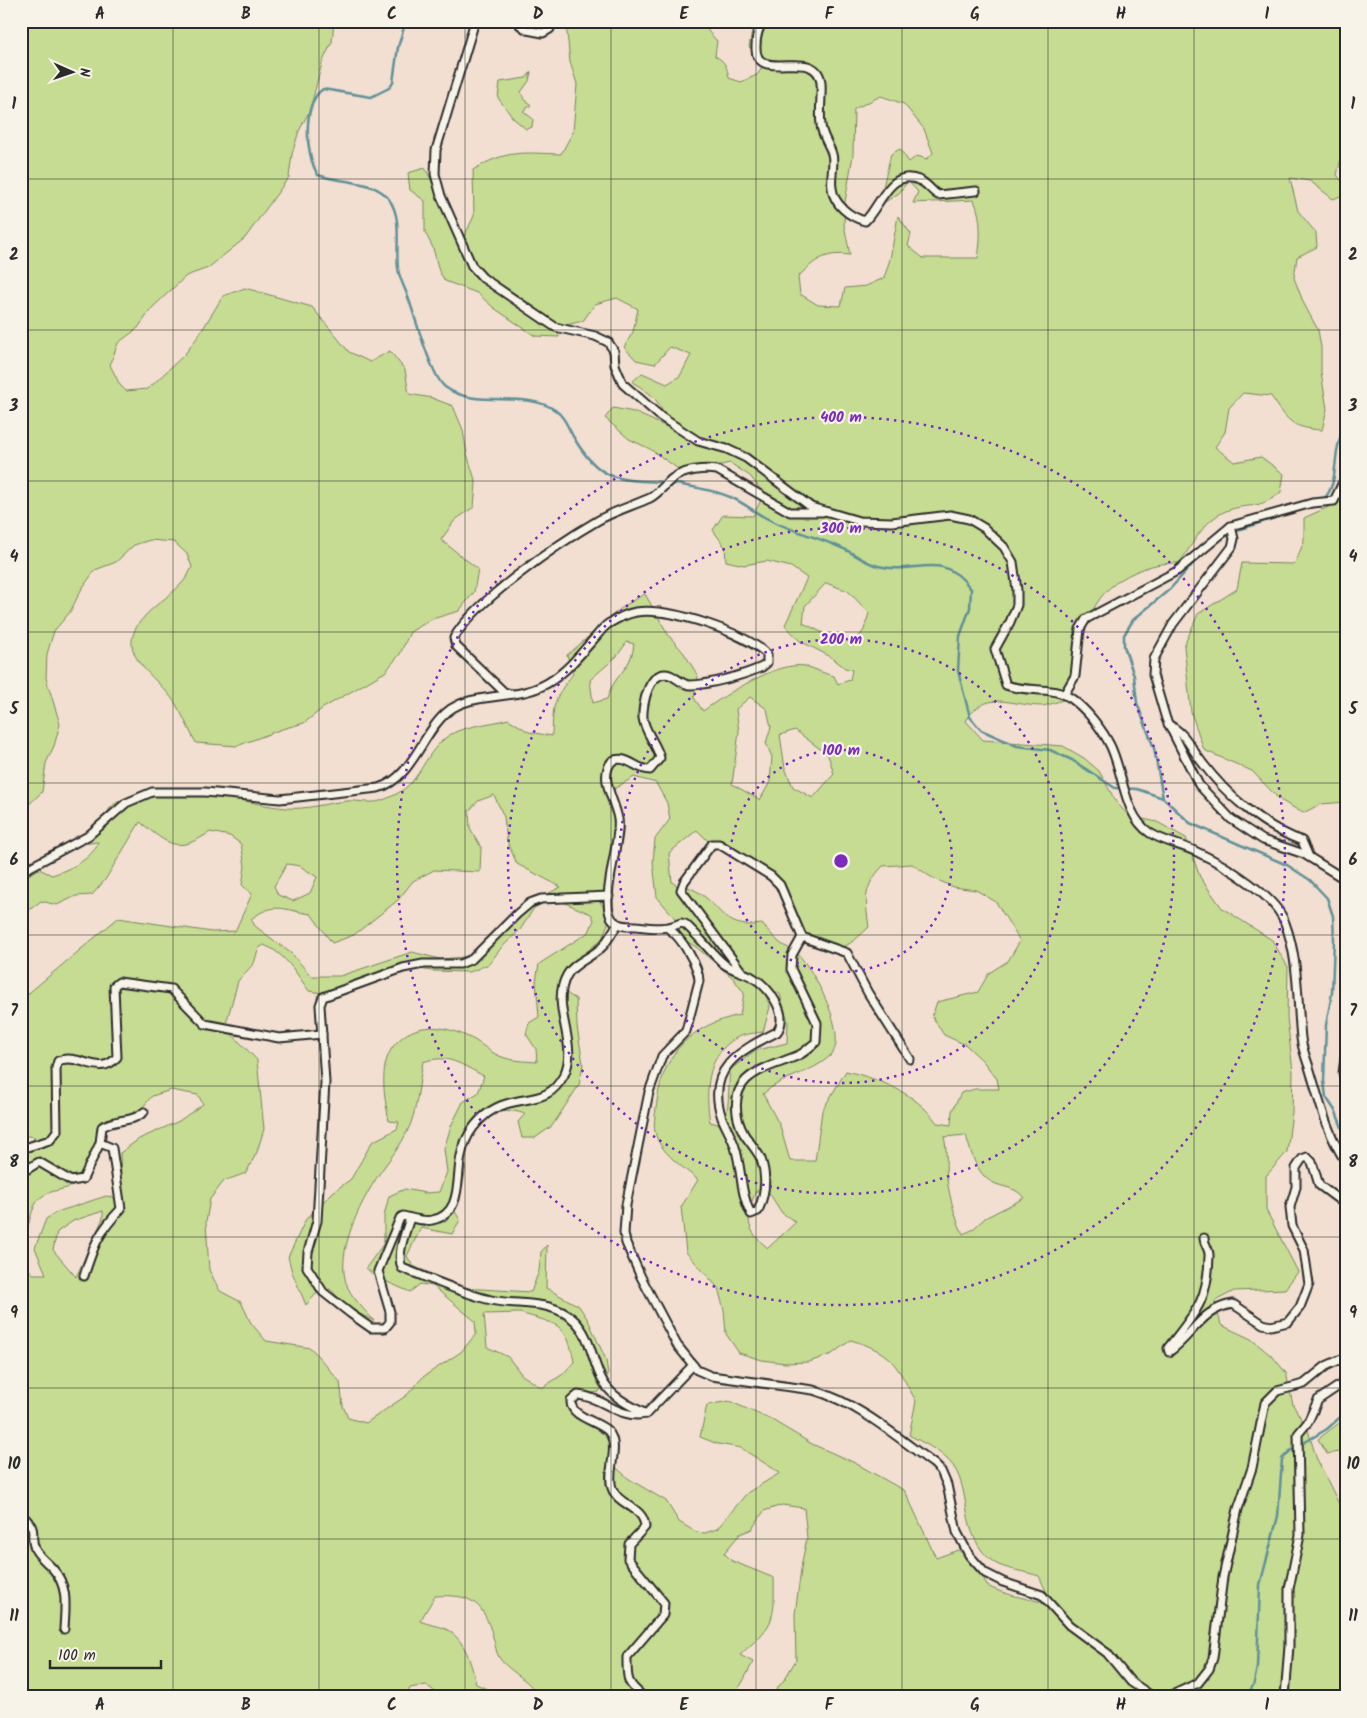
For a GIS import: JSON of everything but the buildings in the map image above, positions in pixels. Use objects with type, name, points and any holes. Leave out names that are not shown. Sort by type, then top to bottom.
[{"type":"street","points":[[475,21],[436,150],[435,174],[441,196],[472,266],[483,278],[555,327],[595,336],[608,342],[614,351],[615,365],[624,384],[681,432],[698,441],[727,449],[746,458],[811,507],[859,521],[892,522],[950,515],[969,519],[984,528],[1004,547],[1012,562],[1017,590],[1017,605],[995,649],[1006,685],[1072,698],[1098,727],[1110,746],[1132,811],[1142,826],[1151,834],[1200,853],[1270,899],[1278,908],[1285,923],[1294,961],[1301,1040],[1328,1125],[1346,1162]]},
{"type":"street","points":[[520,21],[520,25],[527,30],[542,33],[550,28],[552,21]]},
{"type":"street","points":[[763,21],[756,36],[755,52],[761,62],[769,65],[807,65],[818,73],[821,82],[821,126],[832,155],[832,190],[842,209],[857,219],[865,221],[876,211],[892,182],[901,179],[919,180],[938,195],[976,191]]},
{"type":"street","points":[[515,694],[504,692],[456,646],[454,638],[459,629],[499,591],[533,564],[597,521],[651,497],[674,478],[705,468],[717,470],[790,512],[823,512]]},
{"type":"street","points":[[1064,695],[1075,676],[1080,628],[1086,619],[1177,571],[1231,526],[1312,503],[1334,501],[1346,476]]},
{"type":"street","points":[[1231,526],[1234,539],[1232,547],[1173,624],[1154,659],[1153,675],[1168,724],[1199,785],[1231,819],[1263,840],[1288,847],[1309,857],[1346,880]]},
{"type":"street","points":[[21,872],[88,836],[126,803],[152,792],[205,792],[280,799],[378,788],[391,784],[404,772],[435,723],[449,710],[472,701],[528,692],[553,680],[568,669],[606,625],[636,612],[663,614],[723,629],[756,644],[767,654],[767,663],[753,671],[688,686],[669,674],[662,675],[650,685],[644,697],[643,717],[660,758],[650,770],[641,769],[623,759],[612,761],[607,767],[607,785],[618,819],[618,830],[611,864],[610,917],[618,924],[669,929],[677,934],[699,974],[686,1031],[662,1056],[652,1085],[626,1206],[624,1233],[626,1243],[662,1318],[697,1370],[711,1376],[813,1390],[826,1394],[876,1421],[941,1471],[947,1485],[957,1532],[970,1555],[985,1573],[1003,1582],[1042,1595],[1068,1625],[1106,1652],[1131,1682],[1152,1696],[1170,1696],[1198,1683],[1209,1668],[1213,1658],[1223,1578],[1238,1509],[1252,1468],[1265,1403],[1277,1391],[1304,1384],[1326,1366],[1346,1357]]},
{"type":"street","points":[[1168,724],[1183,732],[1200,761],[1239,804],[1283,834],[1302,842],[1309,857]]},
{"type":"street","points":[[742,972],[682,890],[684,882],[712,844],[719,844],[771,876],[780,885],[802,937],[847,953],[868,993],[910,1059]]},
{"type":"street","points":[[609,896],[541,899],[530,903],[517,914],[472,959],[460,964],[423,964],[403,968],[323,997],[320,1005],[325,1082],[318,1211],[308,1252],[307,1266],[323,1292],[371,1328],[385,1328],[390,1322],[390,1312],[378,1267],[400,1218],[434,1220],[445,1214],[457,1196],[460,1157],[464,1143],[484,1116],[507,1104],[540,1098],[551,1092],[563,1076],[568,1063],[569,1045],[562,1019],[563,986],[568,974],[602,946],[618,924]]},
{"type":"street","points":[[669,929],[681,923],[685,924],[725,965],[756,979],[770,993],[780,1013],[777,1032],[743,1049],[730,1060],[722,1073],[718,1091],[718,1105],[734,1145],[745,1203],[751,1214],[758,1211],[765,1196],[764,1176],[760,1159],[742,1132],[736,1114],[737,1098],[744,1082],[754,1073],[802,1053],[816,1042],[817,1023],[791,969],[792,955],[802,937]]},
{"type":"street","points":[[21,1149],[50,1140],[57,1131],[56,1068],[58,1061],[65,1058],[76,1059],[99,1067],[112,1063],[117,1057],[114,986],[119,982],[171,989],[205,1024],[279,1038],[322,1034]]},
{"type":"street","points":[[1346,1051],[1343,1073],[1346,1084]]},
{"type":"street","points":[[21,1173],[39,1162],[71,1181],[83,1179],[100,1143],[102,1126],[109,1123],[136,1119],[144,1112]]},
{"type":"street","points":[[84,1276],[93,1247],[103,1228],[121,1209],[112,1148],[100,1143]]},
{"type":"street","points":[[1204,1238],[1204,1243],[1210,1253],[1206,1290],[1201,1305],[1168,1348],[1169,1352],[1208,1313],[1222,1306],[1234,1304],[1263,1324],[1271,1326],[1288,1322],[1300,1307],[1309,1284],[1304,1250],[1292,1226],[1290,1207],[1296,1187],[1296,1168],[1302,1159],[1307,1157],[1312,1162],[1319,1185],[1346,1205]]},
{"type":"street","points":[[410,1218],[402,1246],[400,1264],[402,1268],[491,1300],[536,1304],[564,1313],[576,1322],[589,1342],[603,1381],[610,1391],[646,1414]]},
{"type":"street","points":[[644,1697],[630,1686],[627,1677],[627,1656],[662,1616],[664,1603],[628,1560],[629,1544],[645,1528],[644,1519],[640,1513],[617,1495],[611,1487],[613,1444],[610,1433],[602,1426],[574,1411],[570,1406],[571,1401],[578,1395],[591,1396],[624,1415],[646,1414],[694,1365]]},
{"type":"street","points":[[1285,1697],[1289,1646],[1289,1589],[1300,1535],[1298,1434],[1308,1422],[1318,1400],[1346,1381]]},
{"type":"street","points":[[21,1514],[31,1523],[34,1530],[35,1548],[56,1573],[64,1586],[66,1597],[64,1629]]},
{"type":"green space","points":[[21,21],[334,21],[332,42],[322,63],[310,110],[299,131],[292,154],[289,177],[245,238],[208,268],[186,276],[152,308],[138,328],[118,343],[110,365],[120,385],[126,391],[148,389],[185,354],[223,296],[245,288],[312,307],[349,352],[370,362],[390,351],[405,370],[409,394],[432,398],[453,406],[463,430],[467,454],[476,483],[474,507],[455,520],[441,540],[478,569],[474,592],[459,611],[432,619],[410,632],[400,654],[385,672],[323,708],[304,723],[237,746],[196,743],[175,703],[148,673],[134,653],[132,642],[135,629],[151,610],[183,582],[192,567],[187,554],[174,542],[150,540],[134,545],[116,562],[95,570],[81,590],[70,612],[54,631],[47,654],[46,678],[60,724],[54,746],[46,763],[42,792],[21,812]]},
{"type":"green space","points":[[562,21],[707,21],[708,31],[717,41],[715,56],[725,65],[729,78],[741,82],[757,75],[764,65],[758,54],[749,47],[752,31],[757,21],[1346,21],[1346,121],[1340,129],[1342,154],[1337,175],[1346,187],[1346,194],[1333,199],[1310,181],[1290,178],[1298,211],[1316,233],[1317,247],[1297,257],[1294,278],[1304,304],[1318,330],[1321,347],[1321,373],[1327,409],[1322,430],[1303,427],[1291,422],[1271,396],[1243,393],[1229,408],[1225,432],[1215,447],[1234,462],[1261,457],[1284,474],[1281,492],[1266,502],[1234,508],[1218,515],[1199,534],[1179,563],[1161,564],[1146,568],[1120,580],[1109,588],[1100,598],[1089,620],[1076,664],[1065,684],[1063,700],[1040,706],[999,701],[990,702],[981,705],[973,711],[966,721],[983,740],[1063,746],[1084,758],[1099,771],[1116,802],[1129,816],[1157,822],[1186,838],[1200,877],[1222,908],[1272,940],[1288,967],[1287,1017],[1293,1072],[1292,1112],[1287,1152],[1266,1176],[1266,1210],[1298,1272],[1285,1289],[1234,1291],[1215,1301],[1221,1325],[1251,1339],[1273,1357],[1286,1373],[1293,1405],[1308,1430],[1316,1457],[1340,1506],[1346,1512],[1346,1697],[770,1697],[784,1680],[796,1660],[795,1614],[807,1538],[804,1508],[782,1505],[764,1511],[752,1529],[740,1534],[724,1553],[732,1561],[774,1578],[774,1605],[770,1622],[766,1630],[740,1655],[753,1662],[741,1685],[730,1697],[538,1697],[531,1686],[500,1659],[485,1615],[474,1602],[458,1596],[435,1596],[420,1621],[446,1629],[453,1634],[467,1653],[476,1684],[498,1694],[498,1697],[442,1697],[426,1685],[410,1688],[406,1697],[21,1697],[21,1154],[35,1137],[21,1135],[21,1003],[30,992],[118,918],[212,932],[235,931],[252,894],[242,885],[245,866],[241,844],[230,836],[210,832],[189,843],[173,844],[140,822],[105,880],[92,895],[76,896],[57,905],[41,901],[28,911],[21,928],[21,879],[39,869],[52,875],[72,867],[85,859],[91,854],[98,842],[75,845],[97,831],[114,804],[129,797],[168,790],[188,791],[286,808],[309,807],[346,801],[376,802],[404,789],[412,782],[435,748],[444,739],[458,731],[508,719],[529,732],[552,736],[555,703],[561,690],[573,674],[567,655],[623,607],[645,594],[669,636],[684,653],[698,676],[694,698],[703,711],[766,674],[793,666],[805,666],[834,676],[838,684],[850,680],[852,670],[845,668],[831,657],[800,641],[785,625],[807,578],[791,567],[767,561],[744,565],[726,561],[725,547],[713,530],[723,515],[753,516],[764,494],[750,476],[730,463],[684,473],[650,449],[629,439],[605,418],[613,408],[634,412],[667,427],[656,400],[632,382],[642,373],[667,384],[680,376],[691,355],[670,347],[655,364],[636,360],[624,347],[633,332],[638,309],[617,298],[595,304],[583,321],[557,327],[559,337],[535,336],[494,308],[477,293],[445,281],[439,271],[433,248],[425,232],[425,201],[410,190],[408,173],[425,168],[445,206],[458,246],[466,258],[464,237],[474,216],[473,170],[506,155],[525,153],[561,154],[573,132],[577,84],[570,62],[567,32]],"holes":[[[881,96],[904,104],[924,129],[933,153],[927,159],[917,156],[909,162],[900,149],[891,154],[881,195],[885,202],[899,193],[908,181],[918,192],[913,203],[974,200],[980,229],[978,258],[923,258],[908,246],[911,234],[898,216],[890,259],[884,278],[866,286],[845,288],[841,306],[818,305],[800,294],[798,277],[821,258],[841,254],[850,255],[844,225],[845,202],[853,155],[854,109]],[[826,583],[848,591],[869,613],[864,630],[855,642],[835,639],[803,623],[805,606]],[[627,642],[634,644],[630,660],[613,684],[607,699],[593,703],[590,680],[617,656]],[[750,697],[767,709],[771,727],[766,743],[772,757],[770,782],[760,800],[732,784],[739,732],[736,709]],[[795,730],[828,755],[834,774],[813,798],[793,787],[785,768],[780,735]],[[634,777],[656,783],[667,803],[670,819],[655,839],[653,862],[657,897],[674,917],[683,939],[696,947],[733,978],[744,993],[740,1015],[723,1020],[694,1033],[674,1054],[666,1068],[661,1083],[654,1121],[657,1139],[666,1153],[698,1180],[681,1207],[686,1252],[718,1288],[724,1310],[726,1334],[739,1353],[762,1360],[785,1363],[809,1362],[832,1354],[851,1340],[885,1355],[898,1369],[916,1401],[909,1435],[939,1452],[956,1471],[961,1483],[970,1525],[975,1539],[983,1552],[999,1565],[1039,1576],[1052,1604],[1011,1595],[987,1586],[977,1563],[958,1550],[936,1558],[905,1491],[855,1463],[812,1444],[772,1420],[729,1401],[707,1405],[700,1437],[718,1444],[741,1448],[780,1473],[747,1493],[717,1529],[705,1533],[696,1532],[679,1522],[666,1501],[629,1479],[609,1461],[613,1432],[602,1422],[575,1418],[567,1401],[576,1395],[599,1392],[608,1375],[606,1360],[588,1320],[579,1306],[546,1288],[547,1245],[541,1252],[539,1271],[531,1292],[464,1288],[413,1266],[407,1256],[421,1228],[452,1234],[460,1220],[451,1205],[457,1198],[463,1181],[467,1135],[487,1117],[506,1110],[525,1114],[518,1122],[522,1138],[535,1138],[552,1126],[579,1085],[583,1064],[577,1027],[576,999],[569,995],[558,983],[568,967],[602,939],[611,916],[599,901],[609,880],[621,835],[614,789]],[[494,795],[504,817],[507,841],[517,864],[561,887],[531,902],[485,951],[464,957],[440,959],[412,952],[340,976],[311,976],[292,954],[255,926],[251,919],[259,913],[273,908],[280,908],[311,914],[332,943],[354,935],[398,900],[413,881],[434,870],[480,872],[481,847],[470,828],[469,811],[478,801]],[[697,830],[711,844],[727,850],[781,881],[792,902],[796,925],[808,945],[818,948],[841,948],[848,945],[869,927],[867,894],[872,880],[883,866],[912,864],[931,877],[953,887],[976,890],[996,902],[1020,941],[1008,961],[989,973],[978,992],[937,1002],[932,1016],[944,1035],[966,1045],[983,1061],[997,1079],[999,1089],[975,1089],[961,1093],[952,1111],[951,1125],[937,1123],[919,1103],[897,1089],[885,1083],[846,1071],[822,1111],[815,1161],[790,1161],[780,1126],[763,1094],[779,1083],[814,1067],[830,1056],[835,1047],[836,1034],[827,1003],[804,961],[797,953],[780,943],[762,924],[748,925],[737,923],[728,919],[708,899],[699,893],[688,887],[685,892],[672,882],[669,853]],[[287,864],[300,866],[317,877],[310,893],[293,901],[278,895],[274,886]],[[553,898],[591,914],[594,920],[589,932],[539,964],[536,981],[539,1017],[529,1023],[526,1034],[536,1049],[537,1062],[502,1057],[476,1041],[446,1029],[426,1028],[416,1030],[398,1041],[391,1049],[387,1058],[384,1079],[389,1121],[399,1122],[397,1129],[372,1142],[351,1179],[333,1192],[306,1219],[288,1257],[292,1272],[306,1305],[316,1294],[330,1289],[350,1309],[374,1321],[356,1301],[348,1288],[344,1274],[347,1242],[352,1225],[368,1193],[411,1124],[416,1107],[423,1062],[440,1059],[447,1060],[462,1064],[484,1076],[478,1093],[463,1102],[451,1126],[444,1149],[447,1172],[439,1192],[425,1193],[405,1189],[389,1196],[384,1216],[384,1243],[366,1268],[376,1277],[410,1292],[420,1284],[433,1286],[475,1321],[476,1334],[461,1352],[423,1377],[407,1395],[366,1423],[348,1418],[343,1406],[340,1382],[311,1348],[266,1341],[251,1323],[241,1302],[220,1291],[209,1270],[206,1222],[210,1199],[224,1181],[246,1173],[257,1152],[264,1129],[257,1060],[225,1027],[238,981],[254,963],[259,948],[264,945],[284,958],[309,991],[323,993],[406,967],[432,971],[470,972],[489,964],[501,948],[520,930],[534,908]],[[762,984],[780,994],[788,1022],[787,1043],[754,1051],[730,1070],[728,1106],[723,1125],[710,1122],[708,1087],[713,1064],[726,1045],[736,1038],[763,1032],[770,1007]],[[171,1090],[198,1095],[203,1104],[179,1121],[139,1139],[120,1153],[122,1199],[106,1196],[57,1212],[46,1219],[35,1248],[46,1274],[33,1274],[27,1266],[25,1250],[27,1230],[36,1203],[45,1195],[78,1184],[87,1175],[93,1160],[100,1121],[138,1113],[152,1096]],[[966,1135],[976,1164],[984,1176],[989,1181],[1015,1190],[1024,1198],[985,1218],[972,1230],[963,1234],[955,1215],[948,1187],[944,1137]],[[756,1191],[768,1191],[782,1213],[796,1222],[768,1248],[751,1229],[749,1216]],[[103,1211],[103,1218],[76,1277],[53,1250],[57,1232],[73,1221]],[[520,1313],[558,1326],[568,1339],[574,1362],[563,1374],[542,1388],[522,1375],[508,1357],[487,1347],[484,1314]]]},
{"type":"green space","points":[[531,72],[529,81],[521,92],[524,99],[531,105],[523,111],[533,119],[532,127],[526,129],[513,118],[498,98],[500,82],[526,78]]},
{"type":"green space","points":[[1346,480],[1346,802],[1321,804],[1303,813],[1280,800],[1252,771],[1204,750],[1191,712],[1184,646],[1198,614],[1237,589],[1242,563],[1295,564],[1304,541],[1304,518],[1337,503]]},
{"type":"green space","points":[[1346,1418],[1346,1451],[1327,1454],[1318,1439]]},
{"type":"waterway","points":[[406,21],[398,47],[393,82],[389,88],[371,97],[323,89],[316,96],[309,117],[308,143],[310,155],[318,175],[360,183],[376,189],[390,200],[397,219],[397,259],[400,275],[429,359],[434,371],[445,387],[457,394],[471,397],[529,401],[543,404],[555,410],[561,416],[583,452],[602,471],[622,479],[665,482]]},
{"type":"waterway","points":[[1323,500],[1330,489],[1334,477],[1338,447],[1346,417]]},
{"type":"waterway","points":[[671,483],[723,494],[774,522],[842,548],[878,566],[892,568],[939,566],[949,570],[960,577],[971,589],[970,608],[960,636],[958,671],[970,717],[981,730],[1017,746],[1050,750],[1072,760],[1115,788],[1137,789],[1163,798],[1190,823],[1287,865],[1310,880],[1327,898],[1333,916],[1332,993],[1326,1025],[1324,1081],[1326,1097],[1336,1112],[1346,1138]]},
{"type":"waterway","points":[[1221,539],[1241,529],[1283,515]]},
{"type":"waterway","points":[[1163,798],[1154,748],[1137,703],[1134,676],[1124,646],[1124,635],[1133,620],[1170,589],[1201,555]]},
{"type":"waterway","points":[[1247,1697],[1254,1683],[1257,1667],[1260,1585],[1278,1516],[1282,1459],[1290,1451],[1327,1429],[1346,1412]]}]
